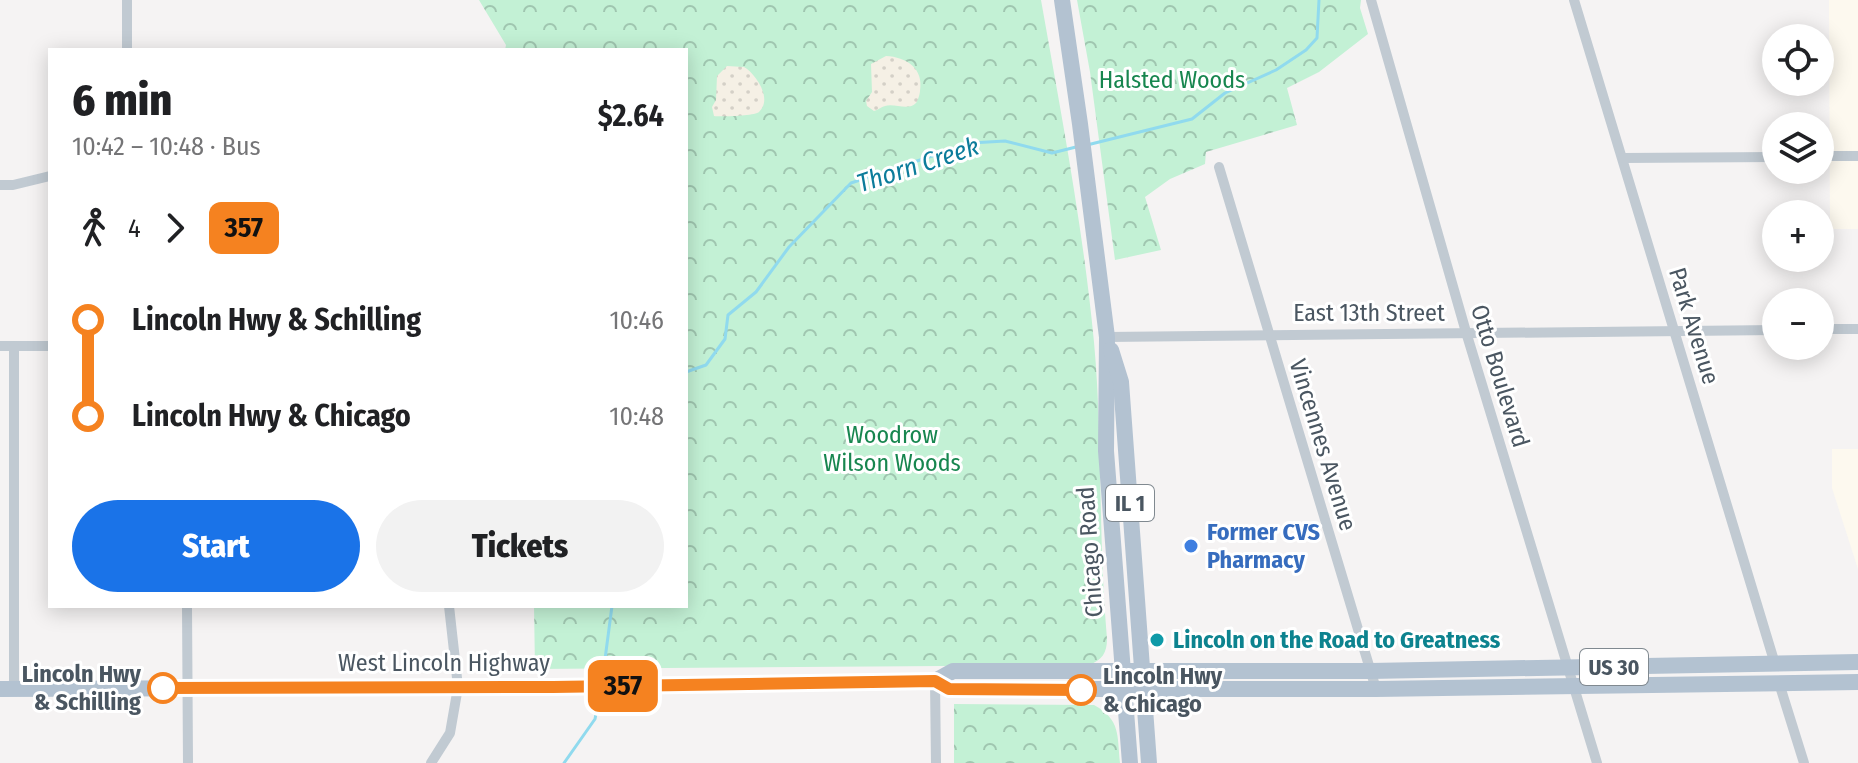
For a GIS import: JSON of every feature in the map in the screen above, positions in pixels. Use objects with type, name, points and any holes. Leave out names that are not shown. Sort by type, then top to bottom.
[{"type":"main road","name":"Chicago Road","points":[[1062,0],[1107,337],[1106,451],[1130,763]]},
{"type":"main road","name":"Chicago Road","points":[[1107,337],[1121,382],[1149,763]]},
{"type":"main road","name":"US 30","points":[[1122,671],[1370,671],[1858,662]]},
{"type":"main road","name":"West Lincoln Highway","points":[[7,689],[582,687],[935,681],[953,671],[1122,671]]},
{"type":"main road","name":"West Lincoln Highway","points":[[935,681],[949,689],[1124,690]]},
{"type":"main road","name":"US 30","points":[[1124,690],[1858,682]]},
{"type":"street","points":[[127,0],[127,48]]},
{"type":"street","name":"Otto Boulevard","points":[[1371,0],[1466,332],[1597,763]]},
{"type":"street","name":"Park Avenue","points":[[1574,0],[1775,664]]},
{"type":"street","points":[[1834,156],[1858,156]]},
{"type":"street","points":[[1623,158],[1762,157]]},
{"type":"street","name":"Vincennes Avenue","points":[[1219,167],[1376,689]]},
{"type":"street","points":[[0,185],[48,176]]},
{"type":"street","points":[[1834,329],[1858,329]]},
{"type":"street","name":"East 13th Street","points":[[1107,337],[1762,330]]},
{"type":"street","points":[[0,346],[48,346]]},
{"type":"street","points":[[7,689],[14,346]]},
{"type":"street","points":[[187,608],[188,763]]},
{"type":"street","points":[[431,763],[450,733],[458,687],[449,608]]},
{"type":"street","points":[[935,681],[936,763]]},
{"type":"street","points":[[1779,683],[1804,763]]},
{"type":"shaded area","points":[[1829,0],[1858,0],[1858,229],[1834,229],[1834,200],[1830,200],[1830,184],[1834,184],[1834,112],[1829,112],[1829,96],[1834,96],[1834,24],[1829,24]]},
{"type":"shaded area","points":[[1832,449],[1858,449],[1858,569],[1832,488]]},
{"type":"green space","name":"Woodrow Wilson Woods","points":[[479,0],[1041,0],[1078,213],[1094,342],[1107,639],[1105,652],[1100,658],[1089,665],[535,669],[534,608],[688,608],[688,48],[505,48]]},
{"type":"green space","name":"Halsted Woods","points":[[1077,0],[1361,0],[1360,8],[1368,34],[1319,72],[1287,88],[1297,125],[1206,152],[1205,164],[1170,179],[1145,197],[1161,250],[1115,260],[1090,72]]},
{"type":"green space","points":[[954,704],[1094,705],[1109,716],[1116,729],[1120,763],[954,763]]},
{"type":"sand","points":[[886,56],[912,65],[921,83],[920,93],[913,105],[889,105],[874,111],[866,101],[872,92],[871,64]]},
{"type":"sand","points":[[727,66],[744,67],[758,81],[764,94],[763,107],[759,112],[714,116],[712,107],[716,100],[717,76]]},
{"type":"waterway","name":"Thorn Creek","points":[[1087,145],[1192,119],[1225,93],[1276,70],[1306,50],[1317,38],[1319,0]]},
{"type":"waterway","name":"Thorn Creek","points":[[688,371],[706,365],[725,339],[728,315],[756,292],[789,247],[851,183],[971,143],[1005,141],[1052,153],[1076,147]]},
{"type":"waterway","name":"Thorn Creek","points":[[602,682],[612,608]]},
{"type":"waterway","name":"Thorn Creek","points":[[564,763],[595,719],[600,693]]},
{"type":"bus line","name":"357","points":[[163,688],[553,687],[935,681],[949,689],[1081,690]]},
{"type":"place","name":"Former CVS Pharmacy","points":[[1191,546]]},
{"type":"place","name":"Lincoln on the Road to Greatness","points":[[1157,640]]},
{"type":"place","name":"Lincoln Hwy & Schilling","points":[[163,688]]},
{"type":"place","name":"Lincoln Hwy & Chicago","points":[[1081,690]]}]
